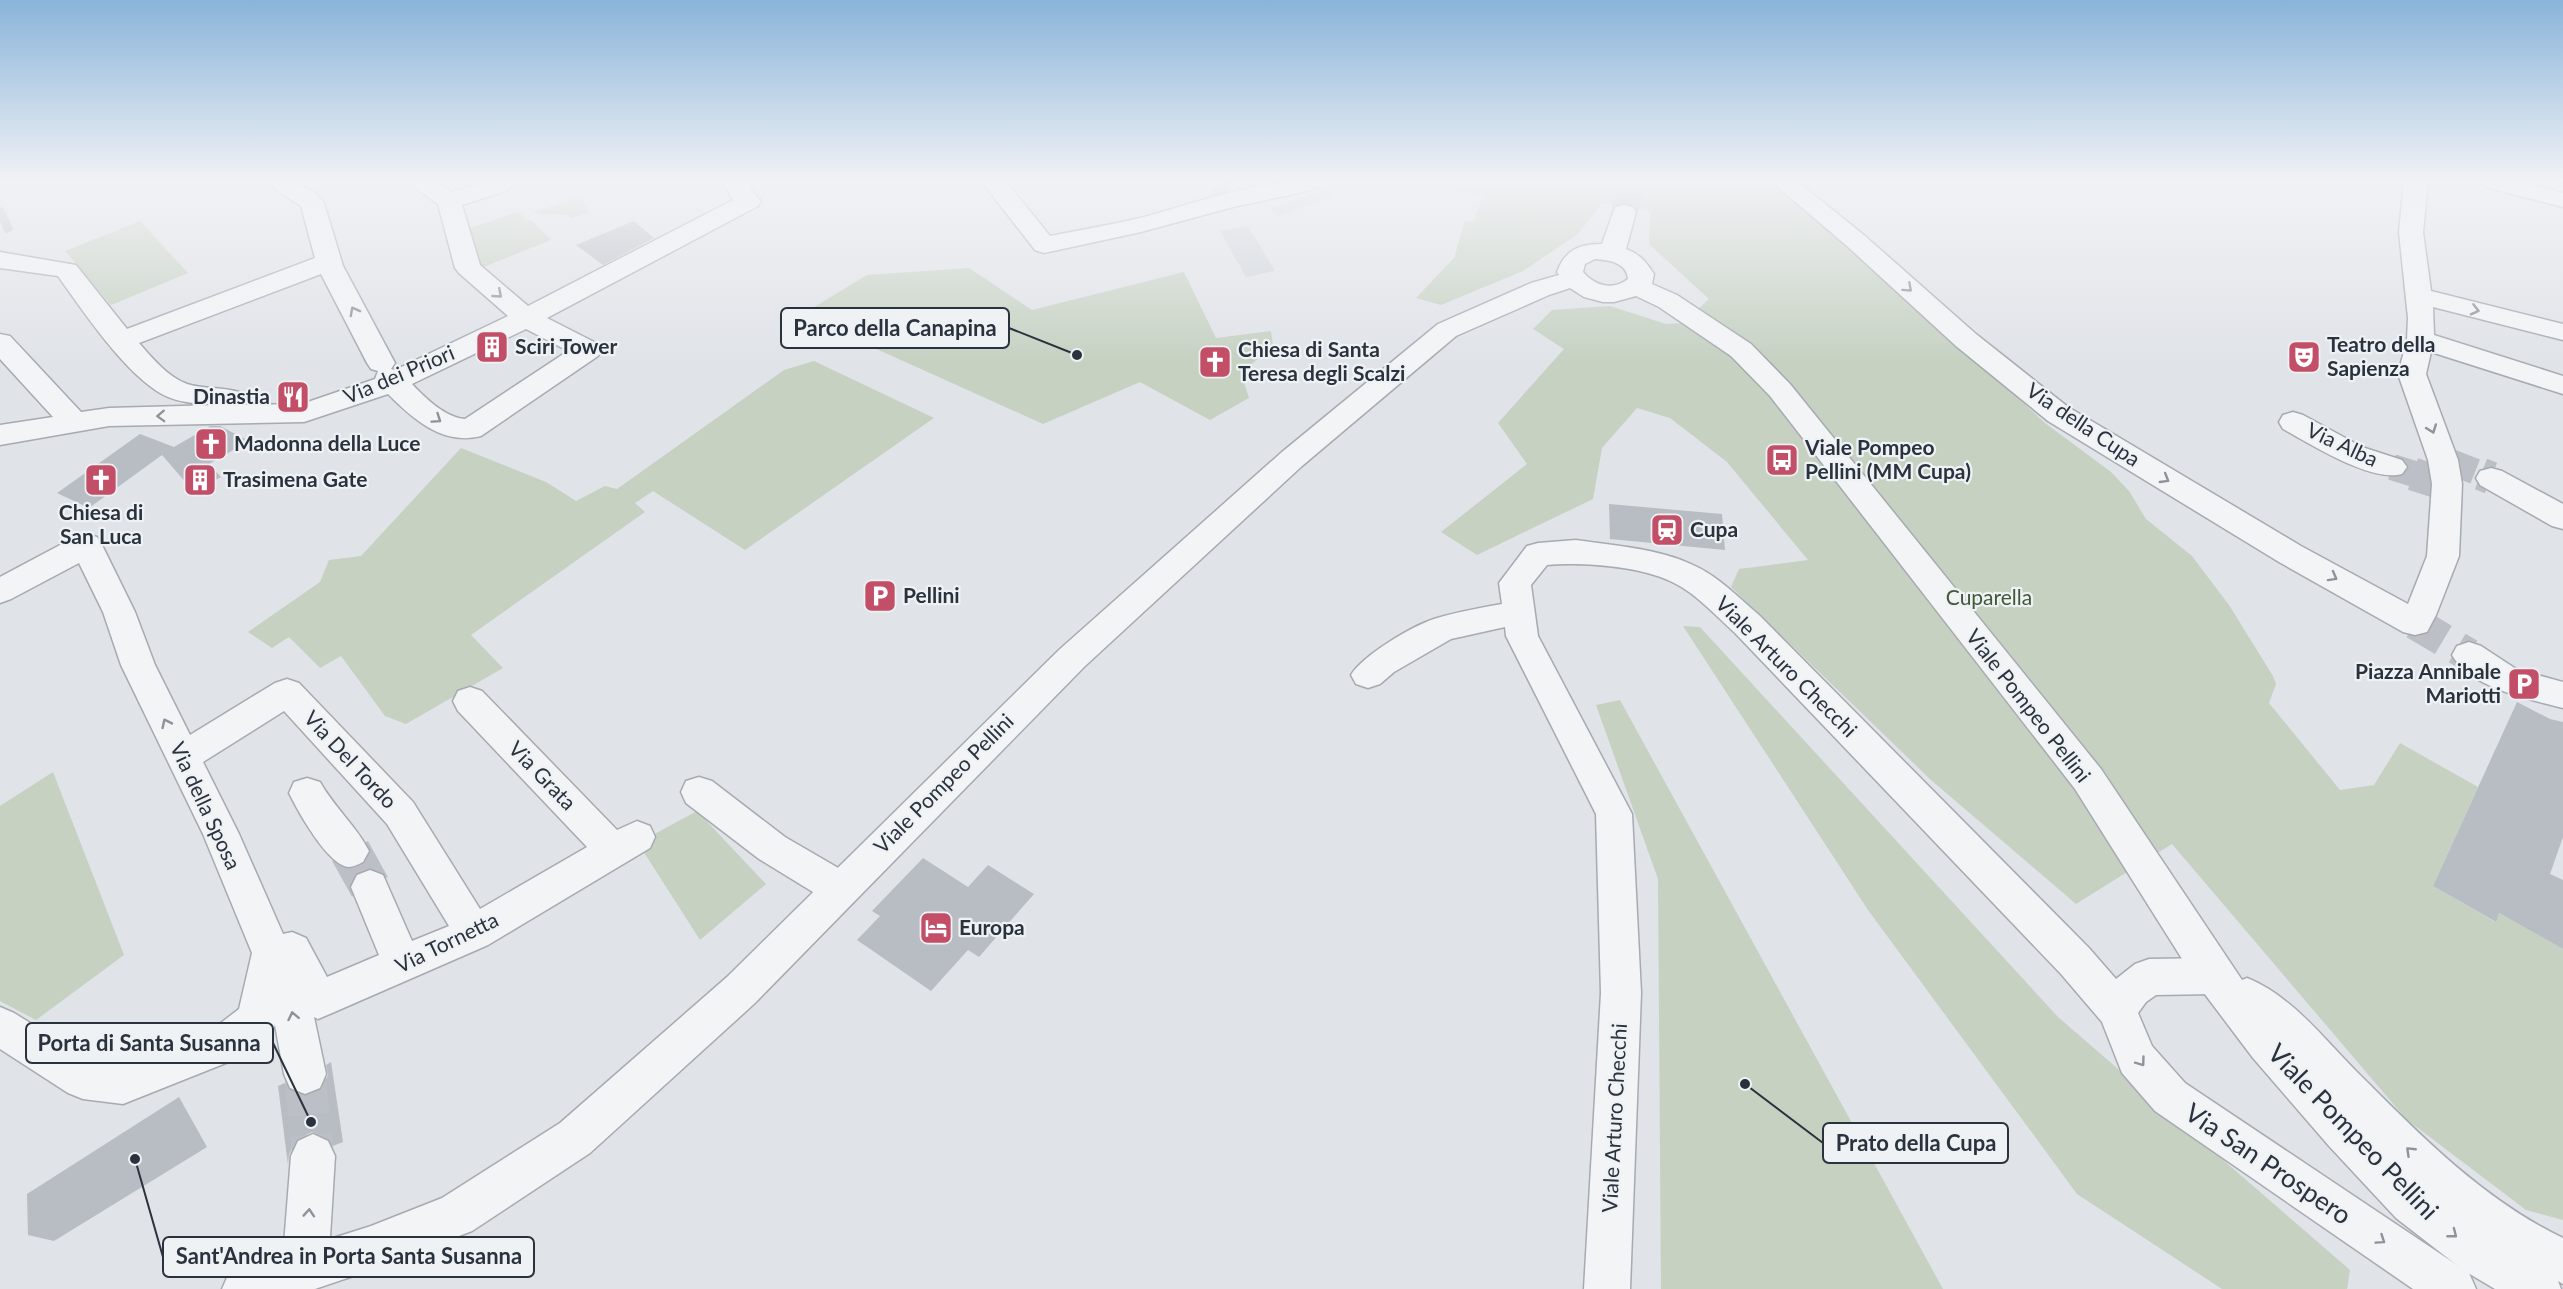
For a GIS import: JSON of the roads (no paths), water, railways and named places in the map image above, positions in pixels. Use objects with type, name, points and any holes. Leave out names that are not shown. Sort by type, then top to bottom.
[{"type":"street","points":[[324,242],[329,262],[386,374],[414,403],[450,428],[471,429],[588,350],[526,318],[468,268],[461,242]]},
{"type":"street","name":"Via dei Priori","points":[[0,435],[109,417],[304,413],[386,374],[526,318],[656,242]]},
{"type":"street","points":[[1042,242],[1044,245],[1058,242]]},
{"type":"street","points":[[1612,253],[1615,242]]},
{"type":"street","name":"Via della Cupa","points":[[1857,242],[1966,340],[2058,414],[2290,554],[2415,623],[2443,556],[2445,472],[2412,374],[2421,340]]},
{"type":"street","points":[[2412,242],[2421,340],[2563,385]]},
{"type":"street","points":[[1590,252],[1612,253],[1632,261],[1638,267],[1641,280],[1636,286],[1619,293],[1598,292],[1587,290],[1573,279],[1570,266],[1581,255],[1590,252]]},
{"type":"street","points":[[0,260],[67,270],[101,318],[159,378],[178,391],[227,398],[255,413]]},
{"type":"street","points":[[123,340],[329,262]]},
{"type":"street","name":"Viale Pompeo Pellini","points":[[246,1289],[371,1248],[456,1215],[575,1138],[741,990],[839,888],[1072,658],[1292,459],[1448,330],[1540,289],[1573,279]]},
{"type":"street","name":"Viale Pompeo Pellini","points":[[1636,286],[1668,300],[1740,350],[1780,390],[2088,779],[2215,976],[2267,1044],[2344,1131],[2412,1202],[2479,1254],[2538,1289]]},
{"type":"street","points":[[2418,296],[2563,332]]},
{"type":"street","points":[[0,342],[74,422]]},
{"type":"street","name":"Via Alba","points":[[2293,422],[2352,454],[2392,467]]},
{"type":"street","points":[[2500,482],[2563,518]]},
{"type":"street","name":"Via della Sposa","points":[[0,591],[86,545],[119,612],[138,665],[220,834],[289,993],[305,1074]]},
{"type":"street","name":"Viale Arturo Checchi","points":[[1607,1289],[1621,993],[1614,814],[1522,636],[1515,583],[1538,554],[1576,551],[1648,562],[1682,573],[1710,591],[1747,624],[2075,961],[2117,1010]]},
{"type":"street","points":[[1368,675],[1382,663],[1442,629],[1519,612]]},
{"type":"street","points":[[2469,656],[2506,679],[2563,695]]},
{"type":"street","name":"Via Del Tordo","points":[[183,757],[286,692],[400,813],[474,933]]},
{"type":"street","name":"Via Grata","points":[[470,701],[626,844]]},
{"type":"street","points":[[699,792],[772,848],[839,888]]},
{"type":"street","points":[[307,793],[320,814],[350,851]]},
{"type":"street","name":"Via Tornetta","points":[[272,953],[292,950],[318,1000],[474,933],[626,844]]},
{"type":"street","points":[[370,887],[403,965]]},
{"type":"street","points":[[0,1026],[83,1079],[123,1084],[227,1043],[257,1020],[272,953]]},
{"type":"street","points":[[2117,1010],[2132,989],[2149,977],[2215,976]]},
{"type":"street","name":"Viale Pompeo Pellini","points":[[2215,976],[2268,1010],[2347,1092],[2453,1192],[2546,1254],[2563,1262]]},
{"type":"street","name":"Via San Prospero","points":[[2117,1010],[2137,1059],[2170,1097],[2453,1289]]},
{"type":"street","points":[[305,1270],[313,1156]]},
{"type":"tunnel","points":[[2451,462],[2484,475]]},
{"type":"tunnel","points":[[2392,467],[2417,475]]},
{"type":"tunnel","points":[[2413,474],[2438,482]]},
{"type":"tunnel","points":[[2481,474],[2491,478]]},
{"type":"tunnel","points":[[2415,623],[2469,655]]},
{"type":"tunnel","points":[[350,851],[370,887]]},
{"type":"tunnel","points":[[305,1074],[313,1156]]},
{"type":"place","name":"Sciri Tower","points":[[492,347]]},
{"type":"place","name":"Parco della Canapina","points":[[1077,355]]},
{"type":"place","name":"Teatro della Sapienza","points":[[2304,357]]},
{"type":"place","name":"Chiesa di Santa Teresa degli Scalzi","points":[[1215,362]]},
{"type":"place","name":"Dinastia","points":[[293,397]]},
{"type":"place","name":"Madonna della Luce","points":[[211,444]]},
{"type":"place","name":"Viale Pompeo Pellini (MM Cupa)","points":[[1782,460]]},
{"type":"place","name":"Chiesa di San Luca","points":[[101,480]]},
{"type":"place","name":"Trasimena Gate","points":[[200,480]]},
{"type":"place","name":"Cupa","points":[[1667,530]]},
{"type":"place","name":"Pellini","points":[[880,596]]},
{"type":"place","name":"Piazza Annibale Mariotti","points":[[2524,684]]},
{"type":"place","name":"Europa","points":[[936,928]]},
{"type":"place","name":"Prato della Cupa","points":[[1745,1084]]},
{"type":"place","name":"Porta di Santa Susanna","points":[[311,1122]]},
{"type":"place","name":"Sant'Andrea in Porta Santa Susanna","points":[[135,1159]]},
{"type":"park label","name":"Cuparella","points":[[1989,598]]}]
